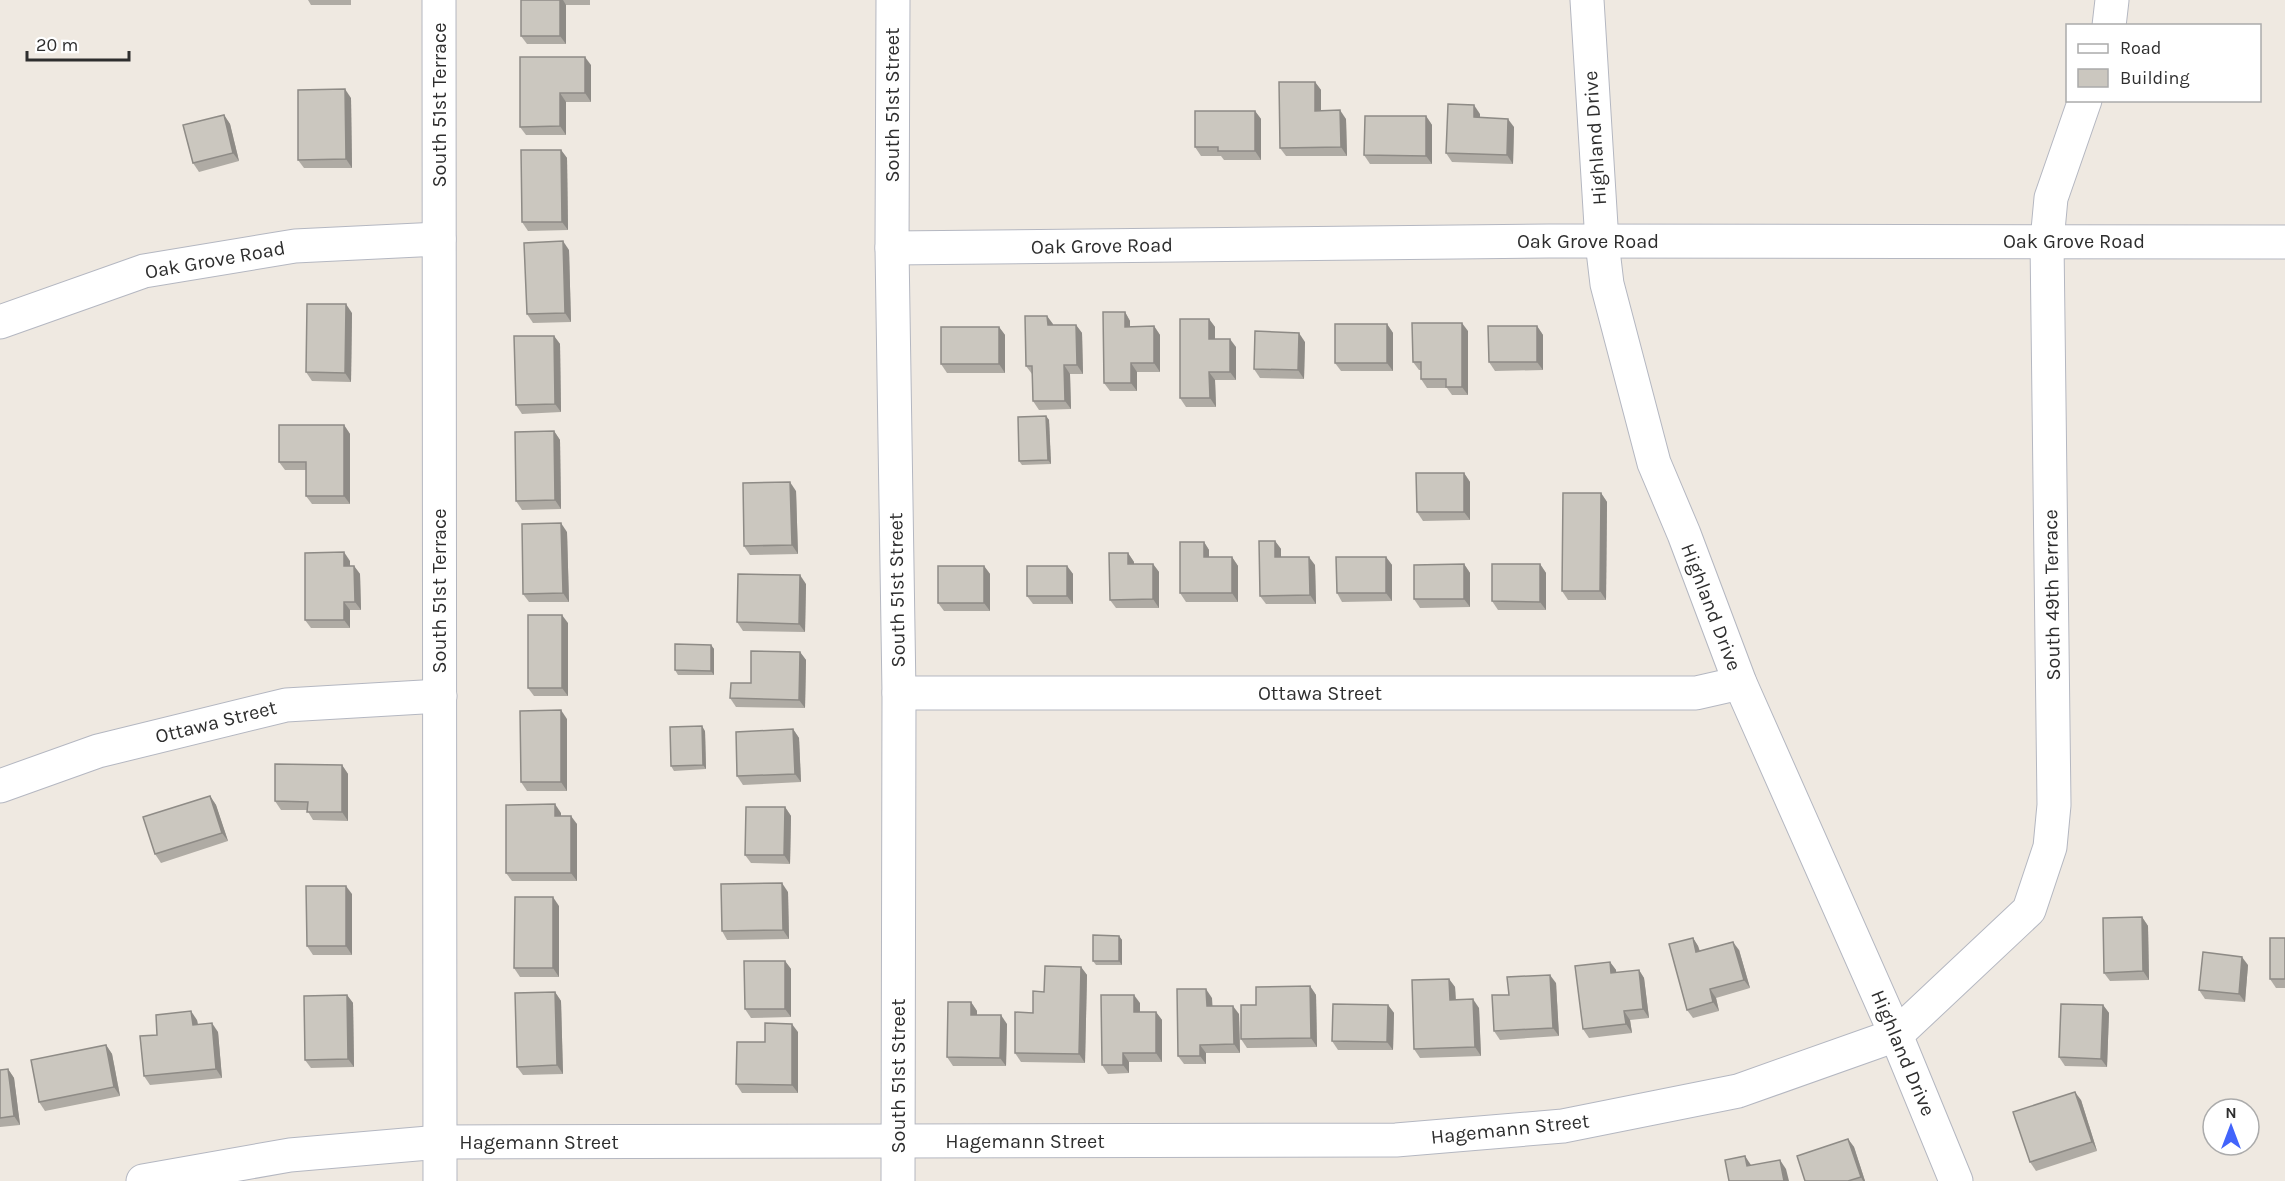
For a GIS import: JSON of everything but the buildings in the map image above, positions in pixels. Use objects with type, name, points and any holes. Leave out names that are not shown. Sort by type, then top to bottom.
[{"type":"street","name":"South 51st Terrace","points":[[439,0],[440,1181]]},
{"type":"street","name":"South 51st Street","points":[[893,0],[892,248],[899,693],[898,1181]]},
{"type":"street","name":"Highland Drive","points":[[1587,0],[1602,242],[1607,284],[1654,463],[1684,534],[1740,683],[1896,1035],[1956,1181]]},
{"type":"street","points":[[2109,24],[2112,0]]},
{"type":"street","name":"South 49th Terrace","points":[[1896,1035],[2029,910],[2050,847],[2054,794],[2048,241],[2051,198],[2084,102]]},
{"type":"street","name":"Oak Grove Road","points":[[0,322],[144,271],[295,246],[439,238]]},
{"type":"street","name":"Oak Grove Road","points":[[892,248],[1549,241],[2285,242]]},
{"type":"street","name":"Ottawa Street","points":[[899,693],[1696,693],[1740,683]]},
{"type":"street","name":"Ottawa Street","points":[[0,786],[98,751],[286,705],[440,696]]},
{"type":"street","name":"Hagemann Street","points":[[143,1181],[290,1155],[440,1142],[1396,1140],[1563,1126],[1738,1091],[1896,1035]]}]
